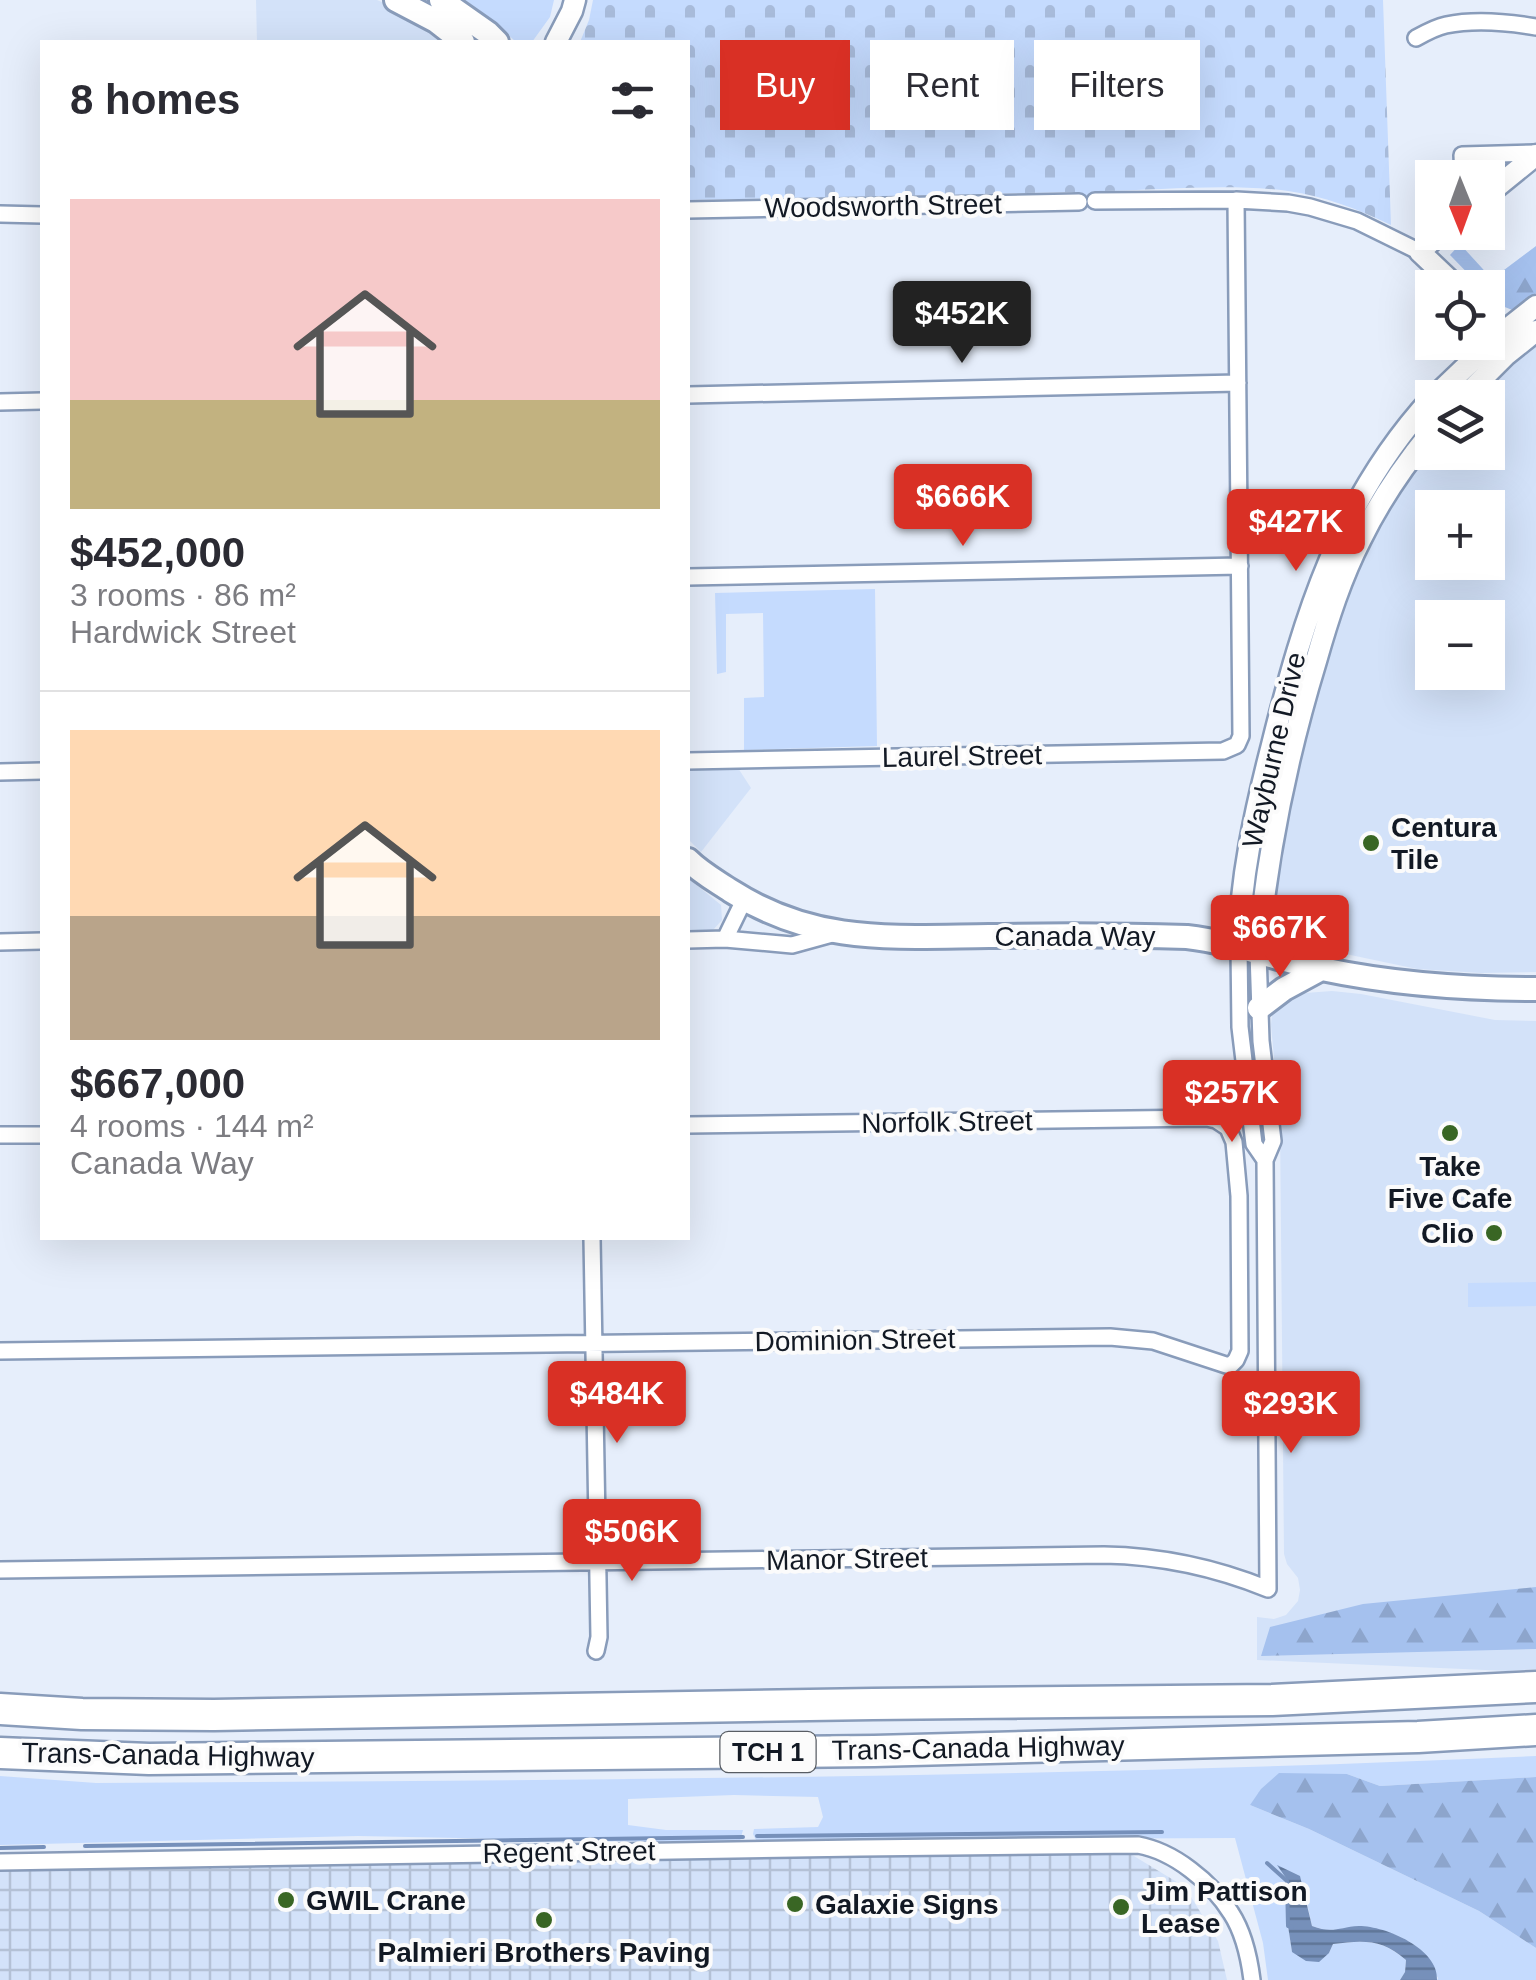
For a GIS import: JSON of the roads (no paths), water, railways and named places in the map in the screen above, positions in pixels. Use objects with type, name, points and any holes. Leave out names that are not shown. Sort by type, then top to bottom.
[{"type":"highway","name":"Trans-Canada Highway","points":[[0,1709],[234,1715],[1272,1700],[1536,1688]]},
{"type":"highway","name":"Trans-Canada Highway","points":[[0,1752],[149,1759],[874,1751],[1418,1737],[1536,1730]]},
{"type":"main road","points":[[396,0],[460,40]]},
{"type":"main road","points":[[441,0],[495,40]]},
{"type":"main road","name":"Canada Way","points":[[690,862],[744,900],[799,924],[836,933],[898,938],[1187,936],[1321,969],[1402,984],[1536,989]]},
{"type":"main road","points":[[1259,1008],[1321,969]]},
{"type":"street","points":[[557,40],[575,0]]},
{"type":"street","points":[[1416,38],[1444,25],[1471,22],[1536,27]]},
{"type":"street","points":[[1462,160],[1462,155],[1536,154]]},
{"type":"street","points":[[1505,180],[1536,154]]},
{"type":"street","points":[[690,576],[1240,566],[1236,200]]},
{"type":"street","name":"Woodsworth Street","points":[[690,210],[1288,202],[1358,221],[1420,252],[1439,270]]},
{"type":"street","points":[[0,214],[40,214]]},
{"type":"street","name":"Wayburne Drive","points":[[1505,331],[1536,306]]},
{"type":"street","name":"Wayburne Drive","points":[[1505,337],[1536,331]]},
{"type":"street","name":"Wayburne Drive","points":[[1452,380],[1474,360]]},
{"type":"street","points":[[690,394],[1238,383]]},
{"type":"street","points":[[0,402],[40,402]]},
{"type":"street","name":"Wayburne Drive","points":[[1265,1160],[1254,1144],[1240,1027],[1248,950],[1298,726],[1337,597],[1362,491],[1415,421]]},
{"type":"street","name":"Wayburne Drive","points":[[1353,531],[1415,454]]},
{"type":"street","name":"Laurel Street","points":[[690,762],[1235,748],[1241,736],[1240,566]]},
{"type":"street","points":[[0,772],[40,771]]},
{"type":"street","points":[[726,939],[744,900]]},
{"type":"street","points":[[690,940],[792,945],[836,933]]},
{"type":"street","points":[[0,942],[40,941]]},
{"type":"street","name":"Wayburne Drive","points":[[1248,950],[1259,1008],[1274,1141],[1265,1160],[1268,1589]]},
{"type":"street","name":"Norfolk Street","points":[[690,1126],[1216,1120],[1231,1131],[1237,1169],[1240,1350],[1236,1360],[1226,1365]]},
{"type":"street","points":[[0,1135],[40,1135]]},
{"type":"street","points":[[592,1240],[596,1650]]},
{"type":"street","name":"Dominion Street","points":[[0,1351],[1129,1337],[1159,1342],[1226,1365]]},
{"type":"street","name":"Manor Street","points":[[0,1570],[1123,1555],[1192,1563],[1268,1589]]},
{"type":"street","name":"Regent Street","points":[[0,1862],[1138,1845],[1157,1848],[1220,1897],[1243,1937],[1252,1980]]},
{"type":"waterway","points":[[757,1836],[1162,1832]]},
{"type":"waterway","points":[[85,1846],[743,1837]]},
{"type":"waterway","points":[[0,1848],[44,1847]]},
{"type":"waterway","points":[[1267,1863],[1287,1881],[1288,1926],[1292,1927]]},
{"type":"place","name":"Centura Tile","points":[[1371,843]]},
{"type":"place","name":"Take Five Cafe","points":[[1450,1133]]},
{"type":"place","name":"Clio","points":[[1494,1233]]},
{"type":"place","name":"GWIL Crane","points":[[286,1900]]},
{"type":"place","name":"Galaxie Signs","points":[[795,1904]]},
{"type":"place","name":"Jim Pattison Lease","points":[[1121,1907]]},
{"type":"place","name":"Palmieri Brothers Paving","points":[[544,1920]]}]
